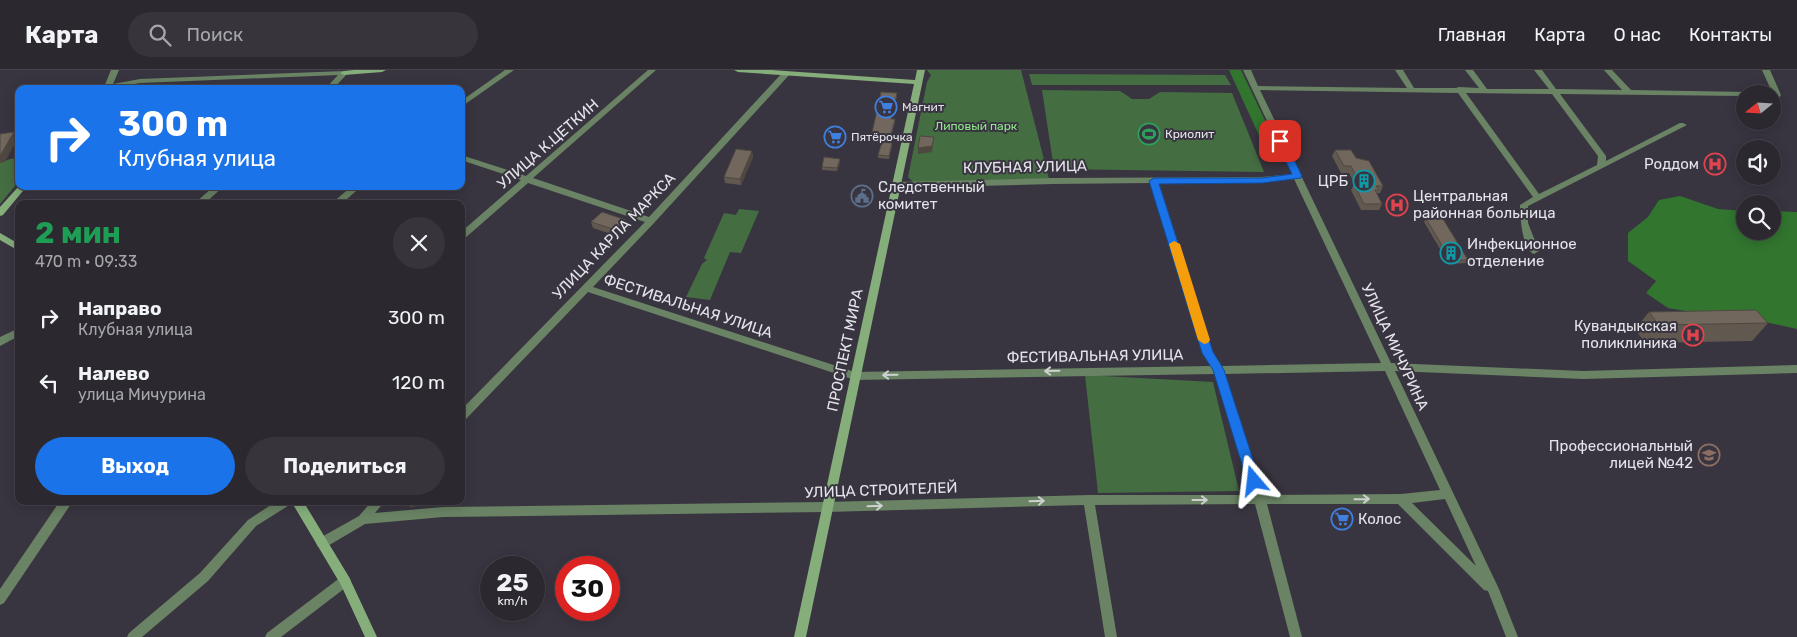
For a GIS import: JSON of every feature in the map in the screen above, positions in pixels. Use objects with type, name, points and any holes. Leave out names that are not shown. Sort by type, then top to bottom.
[{"type":"main road","points":[[344,73],[382,70]]},
{"type":"main road","points":[[738,70],[918,82]]},
{"type":"main road","name":"ПРОСПЕКТ МИРА","points":[[800,637],[826,507],[921,70]]},
{"type":"main road","points":[[0,213],[20,190]]},
{"type":"main road","points":[[0,236],[15,245]]},
{"type":"main road","points":[[299,505],[345,581],[371,637]]},
{"type":"street","points":[[108,85],[115,70]]},
{"type":"street","points":[[465,102],[510,70]]},
{"type":"street","name":"УЛИЦА К.ЦЕТКИН","points":[[465,234],[652,70]]},
{"type":"street","name":"УЛИЦА МИЧУРИНА","points":[[1247,70],[1495,593],[1512,637]]},
{"type":"street","points":[[1399,70],[1412,90]]},
{"type":"street","points":[[1469,70],[1484,90]]},
{"type":"street","points":[[1538,70],[1602,156],[1602,165]]},
{"type":"street","points":[[1608,70],[1628,92]]},
{"type":"street","points":[[1766,70],[1773,85]]},
{"type":"street","points":[[121,85],[140,81],[344,73]]},
{"type":"street","points":[[333,85],[344,73]]},
{"type":"street","name":"УЛИЦА КАРЛА МАРКСА","points":[[465,413],[651,221],[786,74]]},
{"type":"street","points":[[1255,88],[1554,90],[1736,94]]},
{"type":"street","points":[[1459,90],[1537,197]]},
{"type":"street","points":[[1534,251],[1524,222],[1524,205],[1683,125]]},
{"type":"street","points":[[465,159],[651,221]]},
{"type":"street","name":"КЛУБНАЯ УЛИЦА","points":[[896,185],[1262,180],[1298,176]]},
{"type":"street","points":[[1154,181],[1208,353],[1219,370],[1260,500],[1296,637]]},
{"type":"street","points":[[203,200],[215,190]]},
{"type":"street","points":[[340,200],[353,190]]},
{"type":"street","name":"ФЕСТИВАЛЬНАЯ УЛИЦА","points":[[586,288],[855,376],[1101,370],[1387,367],[1583,374],[1797,369]]},
{"type":"street","points":[[0,342],[15,333]]},
{"type":"street","name":"УЛИЦА СТРОИТЕЛЕЙ","points":[[322,543],[363,519],[443,512],[826,507],[1090,500],[1401,498],[1447,494]]},
{"type":"street","points":[[1401,498],[1495,593]]},
{"type":"street","points":[[1090,500],[1111,637]]},
{"type":"street","points":[[0,599],[64,505]]},
{"type":"street","points":[[134,637],[204,577],[252,523],[281,505]]},
{"type":"street","points":[[363,519],[376,505]]},
{"type":"street","points":[[271,637],[345,581]]},
{"type":"green space","name":"Липовый парк","points":[[927,70],[1021,70],[1049,179],[914,183],[908,177],[927,82],[931,75]]},
{"type":"green space","points":[[1229,70],[1241,70],[1281,154],[1268,155]]},
{"type":"green space","points":[[1029,74],[1225,75],[1231,85],[1032,85]]},
{"type":"green space","name":"Криолит","points":[[1042,90],[1120,91],[1132,99],[1149,99],[1160,92],[1232,93],[1264,172],[1054,169]]},
{"type":"green space","points":[[15,158],[15,186],[0,204],[0,163]]},
{"type":"green space","points":[[1680,196],[1718,209],[1736,210],[1736,240],[1781,240],[1781,211],[1797,212],[1797,329],[1751,319],[1731,319],[1668,308],[1646,293],[1656,281],[1628,261],[1628,233],[1648,217],[1659,200]]},
{"type":"green space","points":[[739,209],[759,211],[741,253],[730,252],[710,300],[686,297],[702,264],[707,260],[704,258],[724,213],[736,215]]},
{"type":"green space","points":[[1085,375],[1213,382],[1239,491],[1098,493]]},
{"type":"building","points":[[881,92],[897,93],[891,119],[895,119],[891,134],[872,133]]},
{"type":"building","points":[[14,132],[0,156],[0,134]]},
{"type":"building","points":[[920,136],[934,137],[932,146],[918,148]]},
{"type":"building","points":[[882,142],[892,143],[889,156],[878,155]]},
{"type":"building","points":[[736,149],[752,151],[740,179],[724,177]]},
{"type":"building","name":"ЦРБ","points":[[1335,150],[1351,150],[1356,158],[1369,161],[1383,186],[1376,186],[1379,190],[1375,190],[1382,204],[1364,204],[1354,184],[1360,184],[1351,166],[1344,166]]},
{"type":"building","points":[[824,157],[840,159],[837,168],[822,167]]},
{"type":"building","points":[[602,212],[626,220],[616,230],[591,222]]},
{"type":"building","name":"Инфекционное отделение","points":[[1426,219],[1443,219],[1468,260],[1451,260]]},
{"type":"building","points":[[1756,310],[1768,323],[1659,325],[1649,312]]},
{"type":"slow traffic","points":[[1174,244],[1204,340]]},
{"type":"place","name":"Магнит","points":[[886,107]]},
{"type":"place","name":"Криолит","points":[[1149,134]]},
{"type":"place","name":"Пятёрочка","points":[[835,137]]},
{"type":"place","name":"Роддом","points":[[1715,164]]},
{"type":"place","name":"ЦРБ","points":[[1364,181]]},
{"type":"place","name":"Следственный комитет","points":[[862,196]]},
{"type":"place","name":"Центральная районная больница","points":[[1397,205]]},
{"type":"place","name":"Инфекционное отделение","points":[[1451,253]]},
{"type":"place","name":"Кувандыкская поликлиника","points":[[1693,335]]},
{"type":"place","name":"Профессиональный лицей №42","points":[[1709,455]]},
{"type":"place","name":"Колос","points":[[1342,519]]},
{"type":"route","points":[[1254,481],[1219,370],[1208,353],[1154,181],[1262,180],[1298,176],[1280,141]]}]
